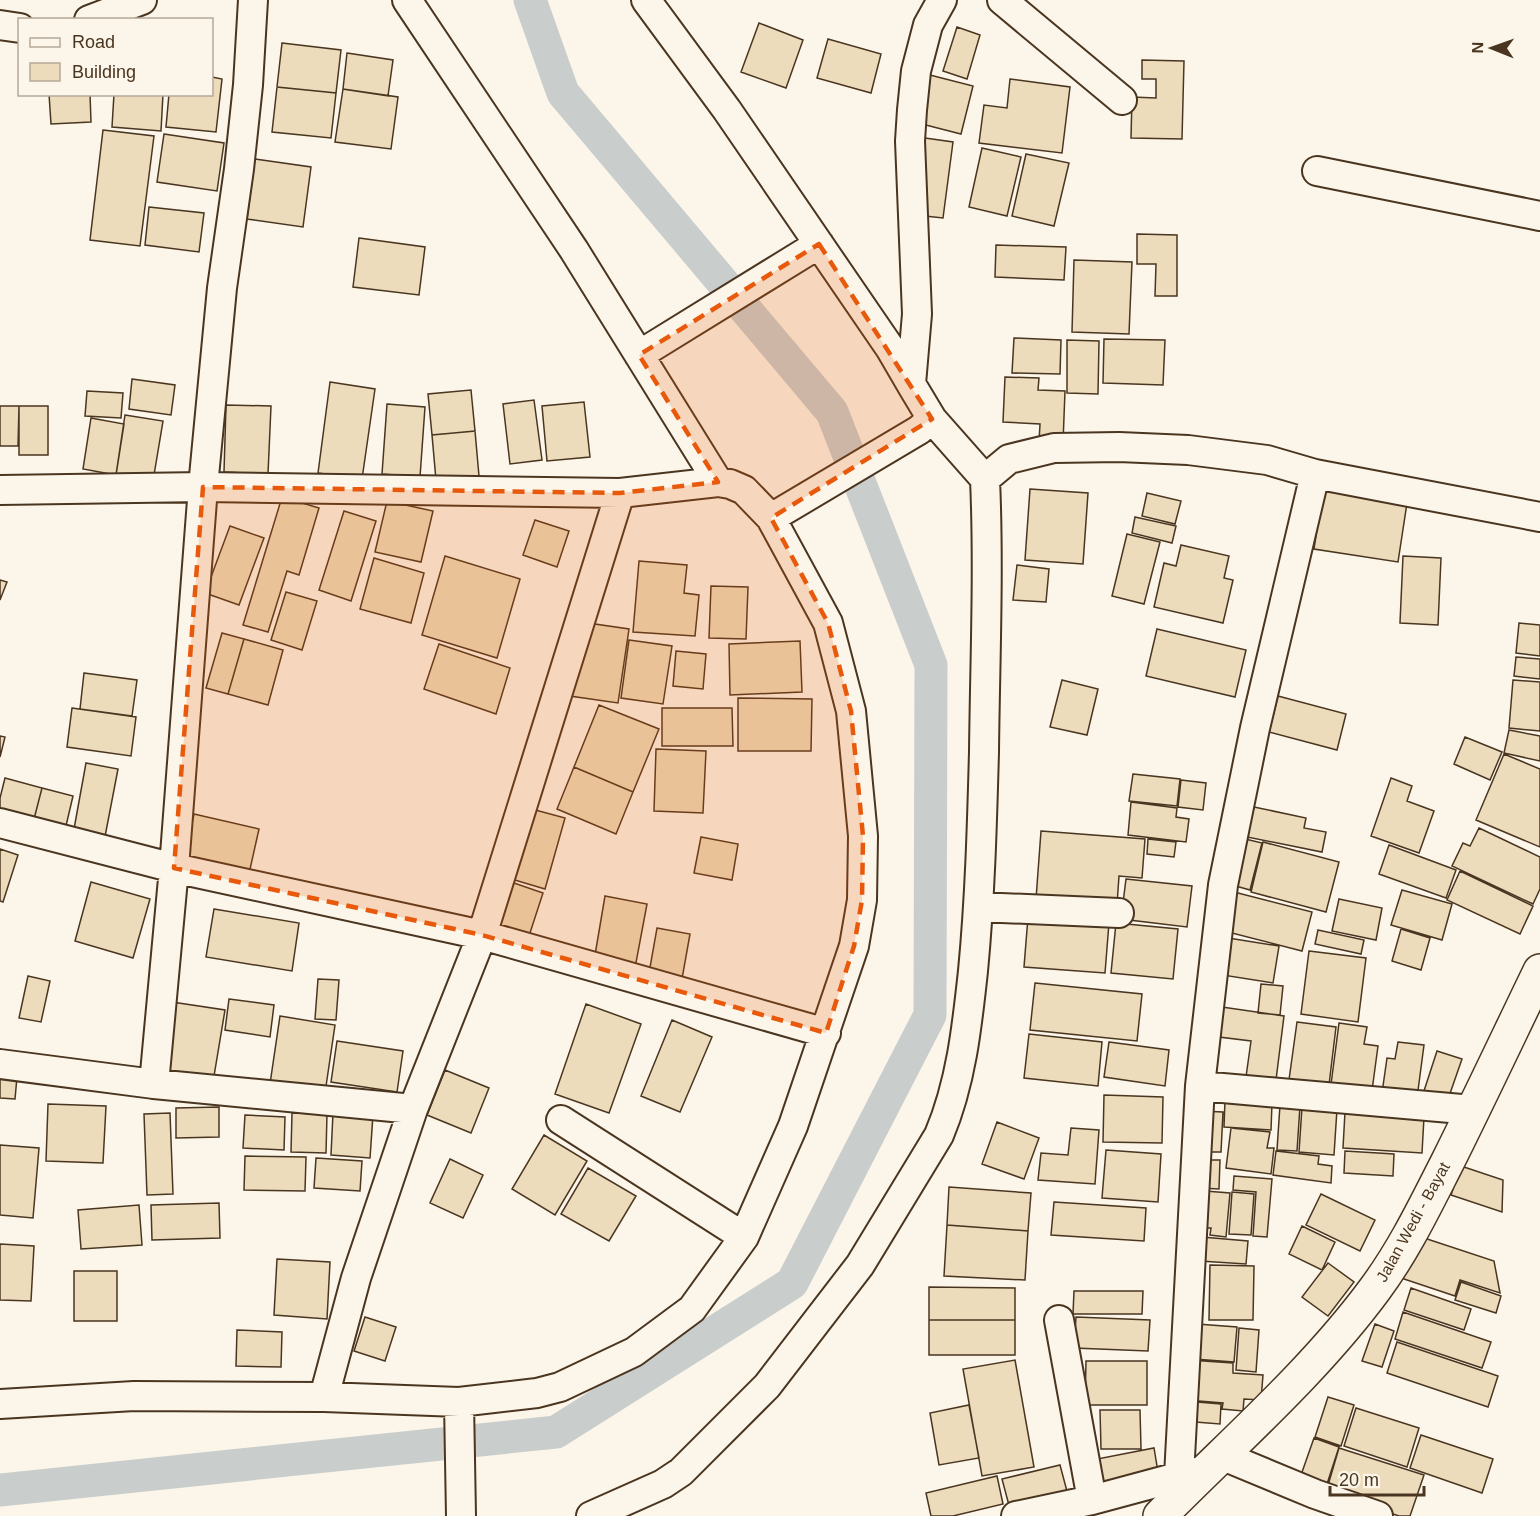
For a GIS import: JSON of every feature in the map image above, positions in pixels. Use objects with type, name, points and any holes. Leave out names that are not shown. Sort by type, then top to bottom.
[{"type":"main road","name":"Jalan Wedi - Bayat","points":[[1160,1516],[1202,1467],[1269,1409],[1322,1353],[1376,1288],[1411,1233],[1540,971]]},
{"type":"street","points":[[94,18],[142,0]]},
{"type":"street","points":[[154,1083],[174,868],[203,487],[222,288],[248,85],[253,0]]},
{"type":"street","points":[[407,0],[574,250],[645,351],[718,482]]},
{"type":"street","points":[[591,1516],[663,1484],[681,1472],[767,1386],[860,1265],[939,1135],[949,1113],[967,1033],[979,907],[982,834],[988,537],[985,479],[926,424],[911,384],[890,348],[813,249],[727,110],[645,0]]},
{"type":"street","points":[[911,384],[917,314],[910,141],[912,110],[916,71],[928,25],[942,0]]},
{"type":"street","points":[[1002,0],[1122,100]]},
{"type":"street","points":[[0,26],[18,28]]},
{"type":"street","points":[[1317,171],[1540,216]]},
{"type":"street","points":[[645,351],[813,249]]},
{"type":"street","points":[[782,511],[926,424]]},
{"type":"street","points":[[985,479],[1009,459],[1054,448],[1119,447],[1222,453],[1267,460],[1315,474],[1540,517]]},
{"type":"street","points":[[1202,1467],[1200,1086],[1223,885],[1255,728],[1315,474]]},
{"type":"street","points":[[0,490],[203,487],[620,493],[718,482],[730,484],[782,511],[828,623],[851,711],[863,836],[862,900],[854,946],[793,1126],[744,1237],[692,1309],[634,1352],[560,1387],[459,1407],[324,1397],[134,1396],[0,1404]]},
{"type":"street","points":[[324,1397],[356,1278],[413,1109],[482,935],[620,493]]},
{"type":"street","points":[[0,823],[174,868],[482,935],[826,1033]]},
{"type":"street","points":[[979,907],[1119,913]]},
{"type":"street","points":[[0,1064],[154,1083],[413,1109]]},
{"type":"street","points":[[1200,1086],[1473,1110]]},
{"type":"street","points":[[561,1120],[744,1237]]},
{"type":"street","points":[[1059,1320],[1092,1500]]},
{"type":"street","points":[[459,1407],[461,1516]]},
{"type":"street","points":[[1016,1516],[1092,1500],[1202,1467],[1315,1494],[1378,1516]]},
{"type":"highlighted area","points":[[819,244],[932,419],[771,518],[828,623],[851,711],[863,836],[862,900],[854,946],[826,1033],[482,935],[174,868],[203,487],[620,493],[718,482],[639,355]]},
{"type":"building","points":[[759,23],[803,40],[786,88],[741,72]]},
{"type":"building","points":[[957,27],[980,35],[967,79],[943,71]]},
{"type":"building","points":[[828,39],[881,54],[871,93],[817,78]]},
{"type":"building","points":[[282,43],[341,50],[336,93],[277,87]]},
{"type":"building","points":[[347,53],[393,60],[388,96],[343,89]]},
{"type":"building","points":[[1142,60],[1184,61],[1182,139],[1131,138],[1132,97],[1156,98],[1156,79],[1142,79]]},
{"type":"building","points":[[926,74],[973,86],[961,134],[914,122]]},
{"type":"building","points":[[213,77],[222,79],[216,132],[166,127],[169,96],[213,96]]},
{"type":"building","points":[[1010,79],[1070,87],[1062,153],[979,143],[984,105],[1007,108]]},
{"type":"building","points":[[277,87],[336,93],[331,138],[272,132]]},
{"type":"building","points":[[343,89],[398,97],[391,149],[335,142]]},
{"type":"building","points":[[49,96],[90,96],[91,122],[51,124]]},
{"type":"building","points":[[114,96],[163,96],[161,131],[112,127]]},
{"type":"building","points":[[103,130],[154,136],[140,246],[90,240]]},
{"type":"building","points":[[164,134],[224,143],[217,191],[157,182]]},
{"type":"building","points":[[925,138],[953,142],[943,218],[916,215]]},
{"type":"building","points":[[982,148],[1021,157],[1007,216],[969,207]]},
{"type":"building","points":[[1026,154],[1069,163],[1054,226],[1012,216]]},
{"type":"building","points":[[255,159],[311,167],[303,227],[247,219]]},
{"type":"building","points":[[149,207],[204,213],[199,252],[145,245]]},
{"type":"building","points":[[1137,234],[1177,235],[1177,296],[1155,296],[1156,264],[1137,264]]},
{"type":"building","points":[[359,238],[425,247],[419,295],[353,287]]},
{"type":"building","points":[[996,245],[1066,247],[1064,280],[995,277]]},
{"type":"building","points":[[1074,260],[1132,262],[1129,334],[1072,332]]},
{"type":"building","points":[[1014,338],[1061,340],[1060,374],[1012,373]]},
{"type":"building","points":[[1104,339],[1165,340],[1163,385],[1103,383]]},
{"type":"building","points":[[1067,340],[1099,341],[1098,394],[1067,393]]},
{"type":"building","points":[[1005,377],[1039,378],[1038,390],[1065,391],[1063,443],[1039,442],[1040,424],[1003,422]]},
{"type":"building","points":[[132,379],[175,385],[171,415],[129,409]]},
{"type":"building","points":[[330,382],[375,389],[362,479],[318,473]]},
{"type":"building","points":[[471,390],[475,431],[432,435],[428,394]]},
{"type":"building","points":[[87,391],[123,393],[121,418],[85,416]]},
{"type":"building","points":[[534,400],[542,460],[510,464],[503,404]]},
{"type":"building","points":[[584,402],[590,457],[547,461],[542,406]]},
{"type":"building","points":[[387,404],[425,407],[420,477],[382,474]]},
{"type":"building","points":[[226,405],[271,406],[268,474],[224,472]]},
{"type":"building","points":[[0,406],[19,406],[18,446],[0,446]]},
{"type":"building","points":[[19,406],[48,406],[48,455],[19,455]]},
{"type":"building","points":[[125,415],[163,421],[153,481],[116,475]]},
{"type":"building","points":[[91,418],[124,424],[116,475],[83,469]]},
{"type":"building","points":[[475,431],[479,476],[436,480],[432,435]]},
{"type":"building","points":[[1030,489],[1088,493],[1083,564],[1025,560]]},
{"type":"building","points":[[1323,490],[1407,503],[1398,562],[1314,549]]},
{"type":"building","points":[[1147,493],[1181,501],[1175,524],[1142,516]]},
{"type":"building","points":[[282,497],[319,508],[299,575],[287,571],[268,632],[243,625]]},
{"type":"building","points":[[387,501],[433,511],[421,562],[375,552]]},
{"type":"building","points":[[344,511],[376,521],[351,601],[319,590]]},
{"type":"building","points":[[1135,517],[1176,526],[1172,543],[1132,533]]},
{"type":"building","points":[[535,520],[569,531],[557,567],[523,555]]},
{"type":"building","points":[[230,526],[264,538],[239,605],[205,593]]},
{"type":"building","points":[[1127,534],[1160,542],[1144,604],[1112,596]]},
{"type":"building","points":[[1181,545],[1229,556],[1224,578],[1233,580],[1223,623],[1154,607],[1164,563],[1176,566]]},
{"type":"building","points":[[445,556],[520,579],[497,658],[422,635]]},
{"type":"building","points":[[1403,556],[1441,558],[1438,625],[1400,623]]},
{"type":"building","points":[[374,558],[424,573],[411,623],[360,609]]},
{"type":"building","points":[[639,561],[687,565],[684,593],[699,595],[695,636],[633,632]]},
{"type":"building","points":[[1017,565],[1049,569],[1046,602],[1013,600]]},
{"type":"building","points":[[0,580],[7,582],[0,600]]},
{"type":"building","points":[[711,586],[748,587],[746,639],[709,638]]},
{"type":"building","points":[[286,592],[317,601],[302,650],[271,640]]},
{"type":"building","points":[[581,622],[629,629],[618,703],[570,696]]},
{"type":"building","points":[[1519,623],[1540,625],[1540,656],[1516,653]]},
{"type":"building","points":[[1157,629],[1246,650],[1235,697],[1146,676]]},
{"type":"building","points":[[222,633],[244,639],[228,694],[206,688]]},
{"type":"building","points":[[244,639],[283,650],[268,705],[228,694]]},
{"type":"building","points":[[629,640],[672,646],[663,704],[621,698]]},
{"type":"building","points":[[800,641],[802,692],[730,695],[729,644]]},
{"type":"building","points":[[439,644],[510,668],[496,714],[424,689]]},
{"type":"building","points":[[676,651],[706,654],[703,689],[673,686]]},
{"type":"building","points":[[1516,657],[1540,659],[1540,679],[1514,676]]},
{"type":"building","points":[[84,673],[137,680],[132,716],[80,709]]},
{"type":"building","points":[[1062,680],[1098,689],[1087,735],[1050,727]]},
{"type":"building","points":[[1513,680],[1540,682],[1540,731],[1509,728]]},
{"type":"building","points":[[1278,696],[1346,714],[1337,750],[1269,732]]},
{"type":"building","points":[[738,698],[812,699],[811,751],[738,751]]},
{"type":"building","points":[[599,705],[659,729],[633,792],[574,767]]},
{"type":"building","points":[[72,708],[136,717],[131,756],[67,747]]},
{"type":"building","points":[[662,708],[732,708],[733,746],[662,746]]},
{"type":"building","points":[[1509,730],[1540,736],[1540,761],[1504,753]]},
{"type":"building","points":[[0,736],[5,737],[0,757]]},
{"type":"building","points":[[1465,737],[1502,752],[1490,780],[1454,764]]},
{"type":"building","points":[[656,749],[706,751],[703,813],[654,811]]},
{"type":"building","points":[[1504,754],[1540,769],[1540,847],[1476,820]]},
{"type":"building","points":[[86,763],[118,769],[103,847],[72,840]]},
{"type":"building","points":[[574,767],[633,792],[616,834],[557,809]]},
{"type":"building","points":[[1133,774],[1180,779],[1177,806],[1129,801]]},
{"type":"building","points":[[5,778],[42,788],[33,823],[0,814],[0,798]]},
{"type":"building","points":[[1391,778],[1412,786],[1407,801],[1434,811],[1419,853],[1371,836]]},
{"type":"building","points":[[1181,780],[1206,783],[1203,810],[1178,807]]},
{"type":"building","points":[[42,788],[73,796],[65,830],[33,823]]},
{"type":"building","points":[[1131,802],[1177,808],[1176,817],[1189,819],[1186,842],[1128,835]]},
{"type":"building","points":[[1254,807],[1306,818],[1304,828],[1326,832],[1322,852],[1247,837]]},
{"type":"building","points":[[528,808],[565,818],[545,889],[508,878]]},
{"type":"building","points":[[194,814],[259,829],[248,878],[183,864]]},
{"type":"building","points":[[1479,828],[1540,857],[1540,889],[1533,904],[1452,866],[1463,843],[1470,846]]},
{"type":"building","points":[[1041,831],[1145,839],[1142,878],[1119,876],[1117,905],[1036,899]]},
{"type":"building","points":[[701,837],[738,844],[732,880],[694,873]]},
{"type":"building","points":[[1237,837],[1262,843],[1250,890],[1225,883]]},
{"type":"building","points":[[1148,839],[1176,842],[1174,857],[1147,854]]},
{"type":"building","points":[[1263,842],[1339,862],[1326,912],[1251,892]]},
{"type":"building","points":[[1389,845],[1456,870],[1446,898],[1379,874]]},
{"type":"building","points":[[0,849],[18,855],[3,902],[0,901]]},
{"type":"building","points":[[1460,871],[1533,906],[1520,934],[1447,900]]},
{"type":"building","points":[[1126,879],[1192,886],[1187,927],[1121,919]]},
{"type":"building","points":[[508,881],[543,893],[527,942],[492,931]]},
{"type":"building","points":[[91,882],[150,899],[133,958],[75,941]]},
{"type":"building","points":[[1402,890],[1452,904],[1442,940],[1391,925]]},
{"type":"building","points":[[1234,892],[1312,912],[1302,951],[1224,931]]},
{"type":"building","points":[[605,896],[647,904],[635,968],[594,961]]},
{"type":"building","points":[[1339,899],[1382,908],[1376,940],[1332,931]]},
{"type":"building","points":[[214,909],[299,923],[292,971],[206,957]]},
{"type":"building","points":[[1028,917],[1109,923],[1105,973],[1024,967]]},
{"type":"building","points":[[1116,923],[1178,929],[1173,979],[1111,973]]},
{"type":"building","points":[[657,928],[690,934],[682,979],[649,973]]},
{"type":"building","points":[[1401,929],[1430,938],[1421,970],[1392,961]]},
{"type":"building","points":[[1318,930],[1364,940],[1361,954],[1315,944]]},
{"type":"building","points":[[1222,937],[1279,946],[1273,983],[1216,974]]},
{"type":"building","points":[[1309,951],[1366,958],[1358,1022],[1301,1014]]},
{"type":"building","points":[[28,976],[50,981],[41,1022],[19,1018]]},
{"type":"building","points":[[318,979],[339,980],[336,1020],[315,1019]]},
{"type":"building","points":[[1035,983],[1142,994],[1137,1041],[1030,1030]]},
{"type":"building","points":[[1261,984],[1283,986],[1280,1015],[1258,1013]]},
{"type":"building","points":[[229,999],[274,1005],[270,1037],[225,1030]]},
{"type":"building","points":[[172,1002],[225,1010],[213,1082],[160,1074]]},
{"type":"building","points":[[586,1004],[641,1024],[609,1113],[555,1094]]},
{"type":"building","points":[[1215,1006],[1284,1016],[1275,1088],[1245,1084],[1251,1041],[1211,1036]]},
{"type":"building","points":[[280,1016],[335,1025],[325,1093],[270,1084]]},
{"type":"building","points":[[672,1020],[712,1037],[680,1112],[641,1096]]},
{"type":"building","points":[[1297,1022],[1336,1027],[1328,1093],[1288,1087]]},
{"type":"building","points":[[1339,1023],[1367,1027],[1364,1044],[1378,1046],[1371,1098],[1330,1092]]},
{"type":"building","points":[[1029,1034],[1102,1042],[1098,1086],[1024,1078]]},
{"type":"building","points":[[337,1041],[403,1051],[397,1092],[331,1082]]},
{"type":"building","points":[[1109,1042],[1169,1050],[1165,1086],[1104,1077]]},
{"type":"building","points":[[1398,1042],[1424,1045],[1417,1098],[1382,1093],[1387,1058],[1395,1059]]},
{"type":"building","points":[[1437,1051],[1462,1059],[1446,1105],[1422,1097]]},
{"type":"building","points":[[445,1070],[489,1088],[471,1133],[427,1115]]},
{"type":"building","points":[[0,1076],[17,1077],[15,1099],[0,1098]]},
{"type":"building","points":[[1104,1095],[1163,1097],[1162,1143],[1103,1142]]},
{"type":"building","points":[[1225,1100],[1272,1103],[1271,1130],[1224,1127]]},
{"type":"building","points":[[48,1104],[106,1106],[103,1163],[46,1161]]},
{"type":"building","points":[[1280,1105],[1300,1106],[1297,1151],[1277,1150]]},
{"type":"building","points":[[219,1107],[219,1137],[176,1138],[176,1108]]},
{"type":"building","points":[[1302,1107],[1337,1109],[1334,1155],[1299,1152]]},
{"type":"building","points":[[1201,1111],[1223,1112],[1221,1152],[1200,1152]]},
{"type":"building","points":[[1345,1112],[1424,1117],[1422,1153],[1343,1148]]},
{"type":"building","points":[[170,1113],[173,1194],[147,1195],[144,1114]]},
{"type":"building","points":[[292,1113],[327,1114],[326,1153],[291,1152]]},
{"type":"building","points":[[333,1113],[373,1115],[370,1158],[331,1155]]},
{"type":"building","points":[[245,1115],[285,1117],[284,1150],[243,1148]]},
{"type":"building","points":[[997,1122],[1039,1138],[1024,1179],[982,1164]]},
{"type":"building","points":[[1071,1128],[1099,1130],[1095,1184],[1038,1180],[1041,1153],[1068,1155]]},
{"type":"building","points":[[1231,1128],[1270,1132],[1267,1148],[1274,1148],[1271,1174],[1226,1168]]},
{"type":"building","points":[[544,1135],[587,1161],[555,1215],[512,1189]]},
{"type":"building","points":[[0,1145],[39,1148],[33,1218],[0,1215]]},
{"type":"building","points":[[1106,1150],[1161,1154],[1158,1202],[1102,1198]]},
{"type":"building","points":[[1276,1151],[1319,1156],[1318,1164],[1332,1166],[1331,1183],[1273,1175]]},
{"type":"building","points":[[1345,1151],[1394,1154],[1393,1176],[1344,1173]]},
{"type":"building","points":[[245,1156],[306,1157],[305,1191],[244,1190]]},
{"type":"building","points":[[316,1158],[362,1161],[360,1191],[314,1188]]},
{"type":"building","points":[[450,1159],[483,1175],[463,1218],[430,1203]]},
{"type":"building","points":[[1203,1160],[1220,1160],[1219,1189],[1201,1188]]},
{"type":"building","points":[[1461,1166],[1503,1180],[1502,1212],[1451,1195]]},
{"type":"building","points":[[588,1168],[636,1196],[609,1241],[561,1214]]},
{"type":"building","points":[[1234,1176],[1272,1179],[1267,1237],[1253,1236],[1256,1192],[1233,1190]]},
{"type":"building","points":[[949,1187],[1031,1193],[1028,1231],[947,1225]]},
{"type":"building","points":[[1205,1191],[1230,1193],[1226,1237],[1210,1235],[1211,1228],[1202,1228]]},
{"type":"building","points":[[1232,1192],[1254,1194],[1251,1235],[1229,1234]]},
{"type":"building","points":[[1321,1194],[1375,1220],[1360,1251],[1306,1225]]},
{"type":"building","points":[[1054,1202],[1146,1208],[1144,1241],[1051,1235]]},
{"type":"building","points":[[219,1203],[220,1238],[152,1240],[151,1205]]},
{"type":"building","points":[[139,1205],[142,1245],[81,1249],[78,1210]]},
{"type":"building","points":[[947,1225],[1028,1231],[1025,1280],[944,1276]]},
{"type":"building","points":[[1302,1226],[1335,1242],[1322,1270],[1289,1254]]},
{"type":"building","points":[[1412,1234],[1494,1261],[1500,1293],[1460,1280],[1455,1296],[1398,1277]]},
{"type":"building","points":[[1202,1237],[1248,1241],[1246,1264],[1200,1261]]},
{"type":"building","points":[[0,1244],[34,1246],[31,1301],[0,1300]]},
{"type":"building","points":[[277,1259],[330,1262],[327,1319],[274,1315]]},
{"type":"building","points":[[1328,1263],[1354,1282],[1328,1316],[1302,1297]]},
{"type":"building","points":[[1210,1265],[1254,1266],[1253,1320],[1209,1320]]},
{"type":"building","points":[[74,1271],[117,1271],[117,1321],[74,1321]]},
{"type":"building","points":[[1461,1282],[1501,1296],[1496,1313],[1455,1300]]},
{"type":"building","points":[[929,1287],[1015,1288],[1015,1320],[929,1320]]},
{"type":"building","points":[[1411,1288],[1471,1309],[1464,1330],[1404,1310]]},
{"type":"building","points":[[1074,1291],[1143,1291],[1142,1314],[1073,1314]]},
{"type":"building","points":[[1403,1312],[1491,1342],[1482,1368],[1395,1339]]},
{"type":"building","points":[[365,1317],[396,1327],[385,1361],[354,1351]]},
{"type":"building","points":[[1076,1317],[1150,1320],[1148,1351],[1074,1348]]},
{"type":"building","points":[[929,1320],[1015,1320],[1015,1355],[929,1355]]},
{"type":"building","points":[[1197,1324],[1237,1327],[1234,1362],[1194,1359]]},
{"type":"building","points":[[1375,1324],[1394,1331],[1382,1367],[1362,1361]]},
{"type":"building","points":[[1239,1328],[1259,1330],[1256,1372],[1236,1370]]},
{"type":"building","points":[[237,1330],[282,1332],[281,1367],[236,1366]]},
{"type":"building","points":[[1397,1342],[1498,1376],[1488,1407],[1387,1373]]},
{"type":"building","points":[[1015,1360],[1034,1467],[982,1476],[963,1369]]},
{"type":"building","points":[[1189,1360],[1233,1363],[1233,1373],[1263,1375],[1261,1400],[1244,1399],[1243,1411],[1222,1409],[1223,1403],[1186,1400]]},
{"type":"building","points":[[1086,1361],[1147,1361],[1147,1405],[1085,1405]]},
{"type":"building","points":[[1328,1397],[1354,1405],[1341,1446],[1315,1437]]},
{"type":"building","points":[[1185,1401],[1221,1404],[1220,1424],[1183,1421]]},
{"type":"building","points":[[969,1405],[979,1458],[939,1465],[930,1413]]},
{"type":"building","points":[[1356,1408],[1419,1428],[1407,1467],[1344,1446]]},
{"type":"building","points":[[1100,1410],[1140,1410],[1141,1449],[1101,1449]]},
{"type":"building","points":[[1421,1435],[1493,1459],[1482,1493],[1410,1468]]},
{"type":"building","points":[[1314,1438],[1339,1447],[1327,1484],[1301,1475]]},
{"type":"building","points":[[1154,1448],[1158,1472],[1096,1484],[1092,1460]]},
{"type":"building","points":[[1339,1448],[1424,1475],[1410,1516],[1399,1516],[1326,1492]]},
{"type":"building","points":[[1060,1465],[1068,1495],[1010,1509],[1002,1479]]},
{"type":"building","points":[[997,1476],[1003,1504],[953,1516],[931,1516],[926,1493]]},
{"type":"waterway","points":[[0,1490],[556,1432],[792,1283],[930,1015],[931,665],[832,412],[563,93],[530,0]]}]
